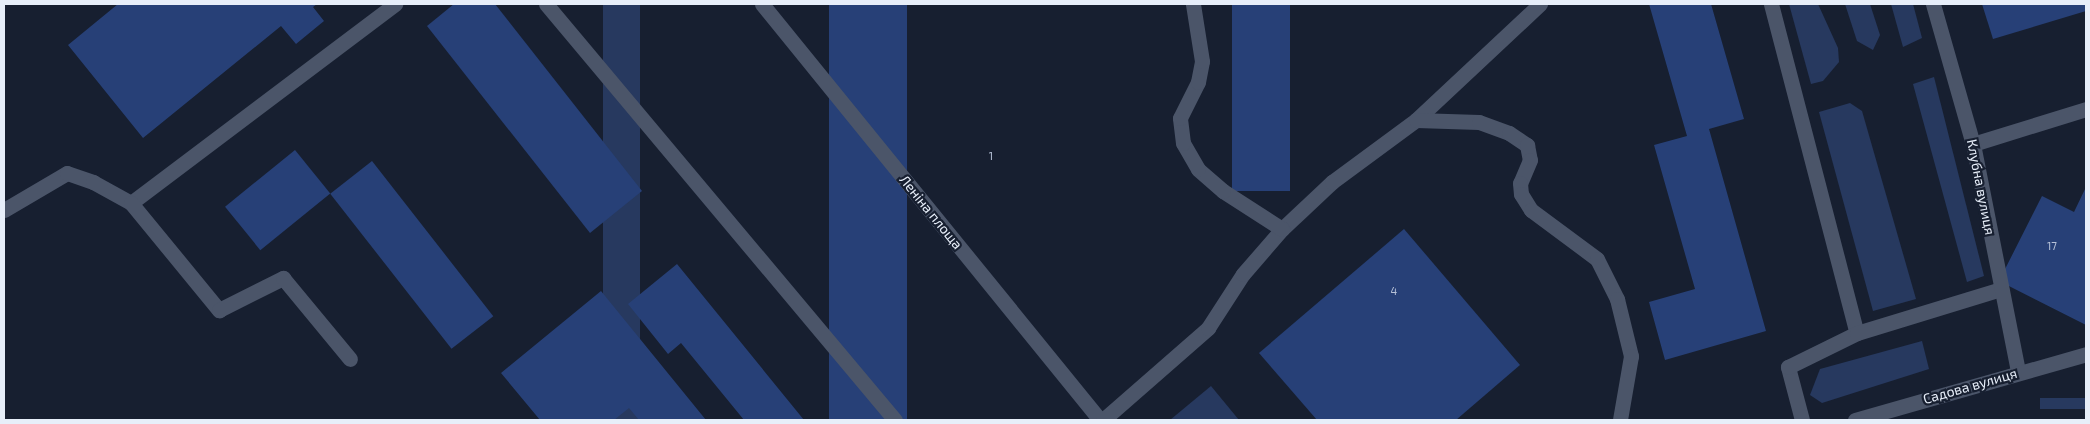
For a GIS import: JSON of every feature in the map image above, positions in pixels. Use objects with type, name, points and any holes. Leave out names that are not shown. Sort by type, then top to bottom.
[{"type":"street","points":[[131,203],[395,4]]},
{"type":"street","points":[[546,4],[896,420]]},
{"type":"street","name":"Леніна площа","points":[[762,4],[1102,420]]},
{"type":"street","points":[[1193,4],[1202,61],[1198,82],[1180,118],[1183,143],[1198,170],[1223,191],[1282,229]]},
{"type":"street","points":[[1102,420],[1208,328],[1243,274],[1282,229],[1332,182],[1416,120],[1540,4]]},
{"type":"street","points":[[1771,4],[1857,333]]},
{"type":"street","name":"Клубна вулиця","points":[[1934,4],[1973,144],[2018,372]]},
{"type":"street","points":[[1973,144],[2086,109]]},
{"type":"street","points":[[1416,120],[1479,122],[1509,133],[1527,145],[1530,160],[1520,183],[1521,194],[1531,210],[1598,259],[1617,299],[1631,356],[1620,420]]},
{"type":"street","points":[[4,210],[67,173],[93,182],[131,203],[220,310],[283,278],[350,359]]},
{"type":"street","points":[[1802,420],[1788,367],[1857,333],[2001,290]]},
{"type":"street","name":"Садова вулиця","points":[[1855,420],[2086,354]]},
{"type":"shaded area","points":[[603,4],[640,4],[640,420],[603,420]]},
{"type":"shaded area","points":[[1789,4],[1818,4],[1838,48],[1839,62],[1823,81],[1811,84]]},
{"type":"shaded area","points":[[1845,4],[1870,4],[1880,35],[1873,50],[1857,41]]},
{"type":"shaded area","points":[[1891,4],[1913,4],[1922,38],[1903,47]]},
{"type":"shaded area","points":[[1934,77],[1984,276],[1967,282],[1913,84]]},
{"type":"shaded area","points":[[1850,103],[1862,111],[1916,299],[1873,311],[1819,112]]},
{"type":"shaded area","points":[[1922,341],[1929,369],[1822,403],[1810,395],[1820,369]]},
{"type":"shaded area","points":[[1211,386],[1239,420],[1170,420]]},
{"type":"shaded area","points":[[2040,398],[2086,398],[2086,409],[2040,409]]},
{"type":"building","points":[[118,4],[317,4],[313,7],[324,21],[296,44],[281,26],[143,138],[68,45]]},
{"type":"building","points":[[454,4],[495,4],[642,191],[590,233],[427,26]]},
{"type":"building","points":[[829,4],[907,4],[907,420],[829,420]]},
{"type":"building","points":[[1232,4],[1290,4],[1290,191],[1232,191]]},
{"type":"building","points":[[1649,4],[1711,4],[1744,119],[1709,129],[1766,331],[1665,360],[1649,302],[1695,289],[1654,145],[1687,136]]},
{"type":"building","points":[[1982,4],[2086,4],[2086,11],[1993,39]]},
{"type":"building","points":[[295,150],[330,194],[260,250],[225,207]]},
{"type":"building","points":[[372,161],[493,316],[452,349],[330,194]]},
{"type":"building","points":[[2086,187],[2086,325],[1999,281],[2042,196],[2074,212]]},
{"type":"building","points":[[1404,229],[1520,365],[1456,420],[1317,420],[1259,353]]},
{"type":"building","points":[[677,264],[804,420],[744,420],[681,343],[668,354],[628,304]]},
{"type":"building","points":[[601,291],[706,420],[639,420],[629,408],[614,420],[540,420],[501,373]]}]
